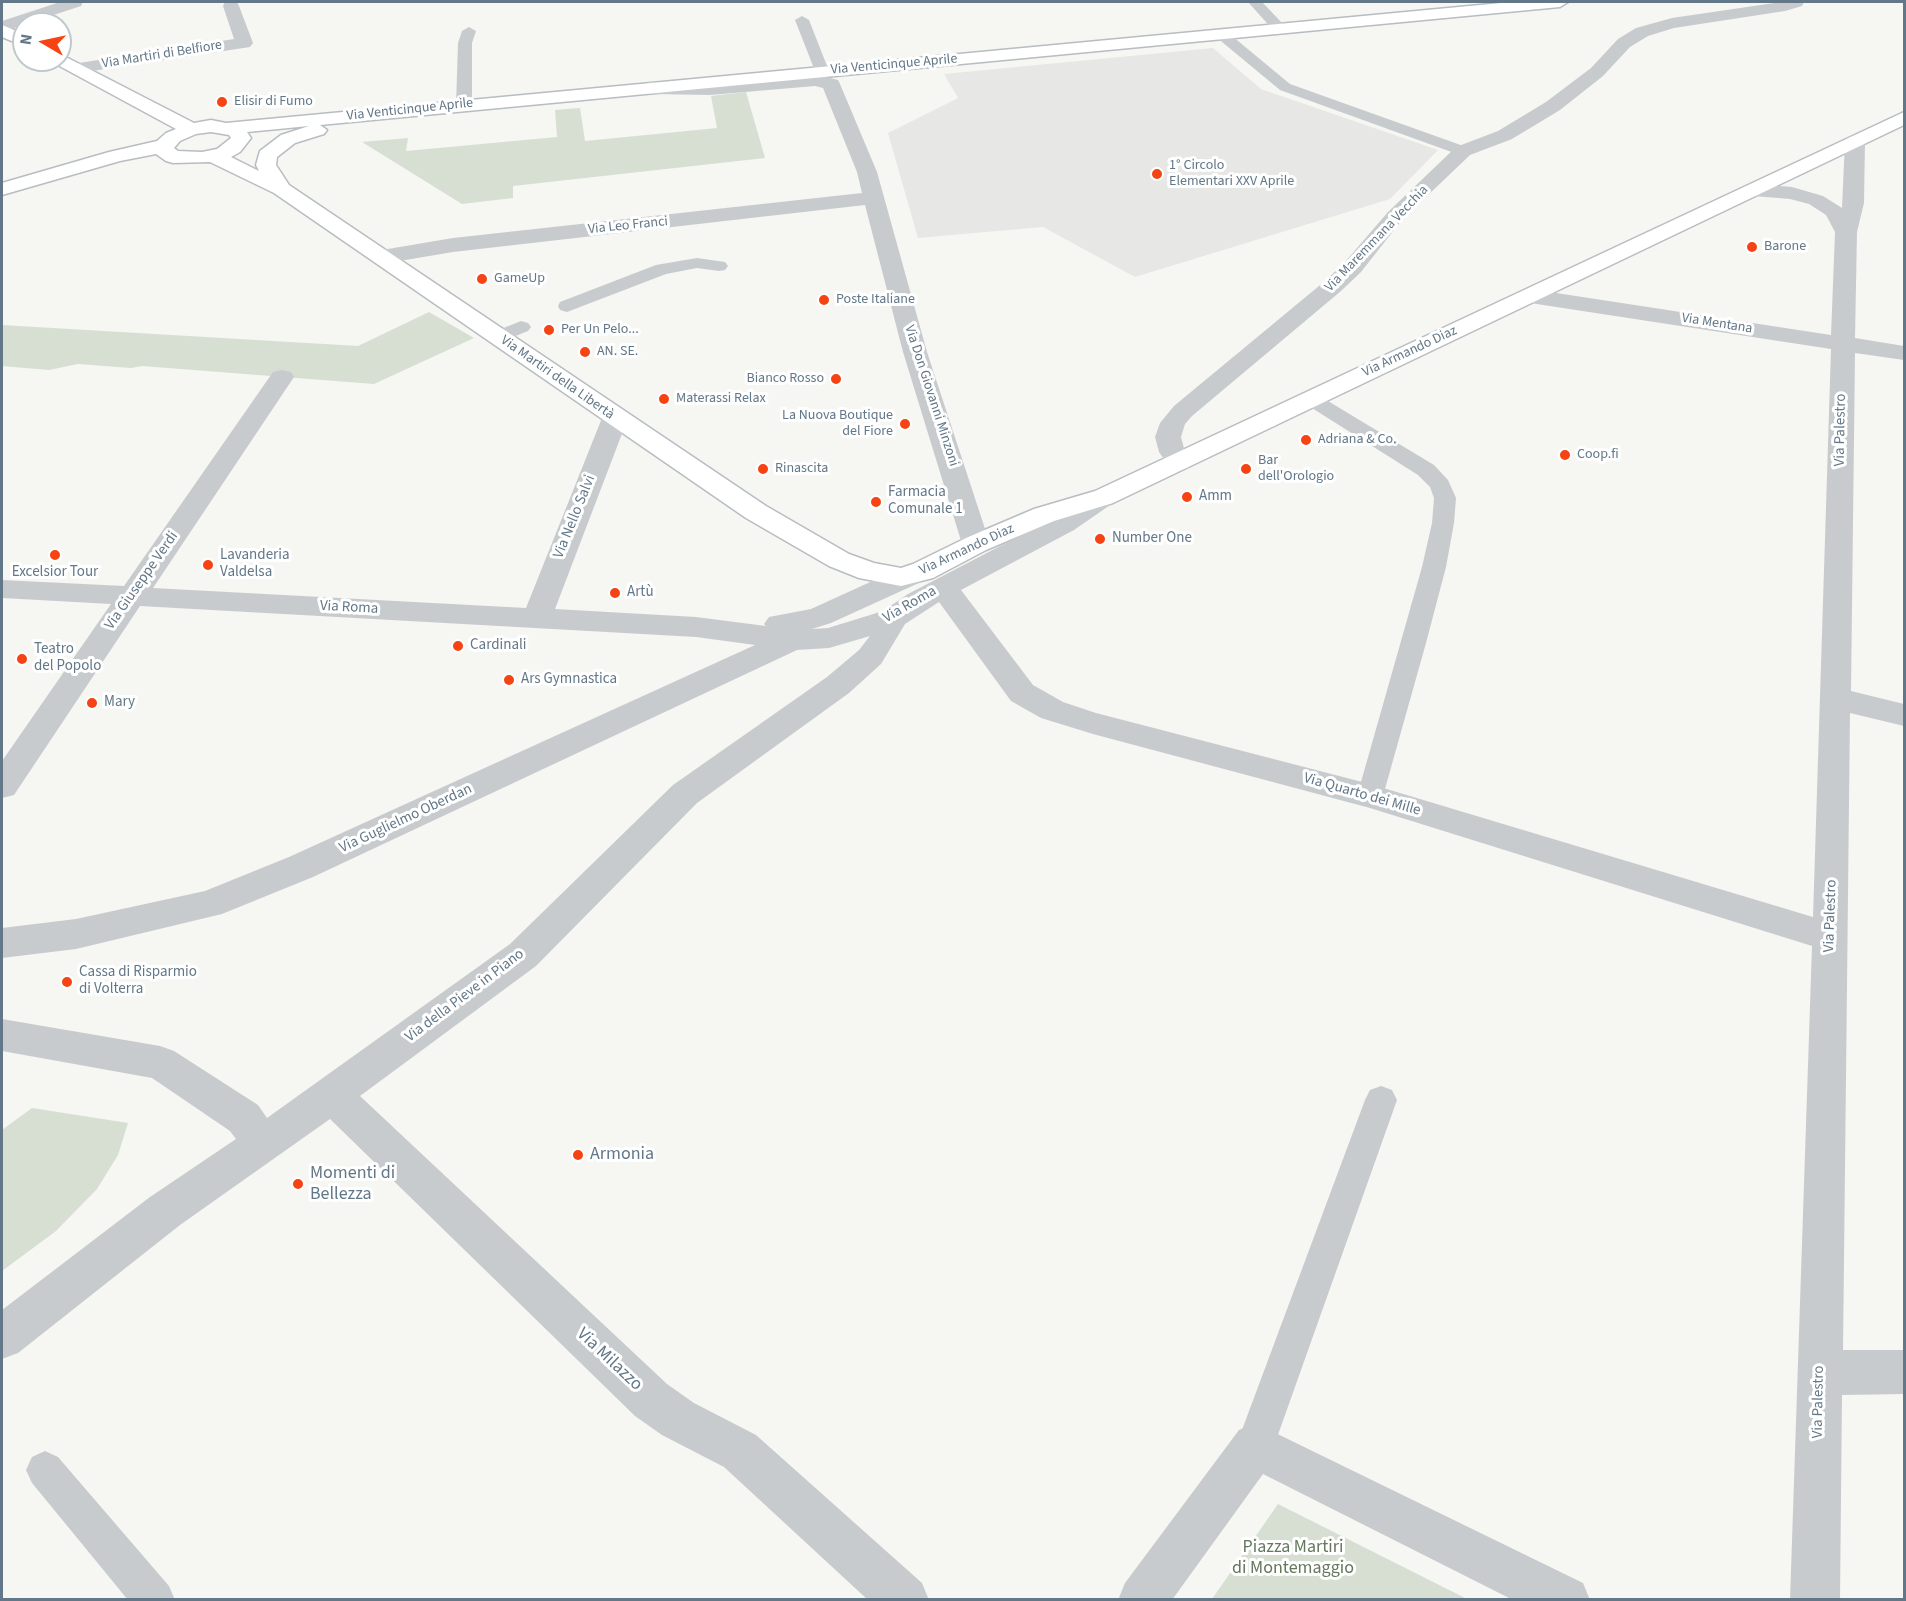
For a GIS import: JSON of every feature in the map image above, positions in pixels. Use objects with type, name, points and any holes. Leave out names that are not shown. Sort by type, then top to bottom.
[{"type":"main road","name":"Via Venticinque Aprile","points":[[228,128],[1560,2]]},
{"type":"main road","points":[[72,65],[191,129]]},
{"type":"main road","points":[[126,153],[142,140],[147,129],[146,118],[139,101]]},
{"type":"main road","points":[[281,189],[265,162],[270,152],[288,139],[325,128],[417,115],[458,106]]},
{"type":"main road","name":"Via Armando Diaz","points":[[911,575],[1044,515],[1104,497],[1905,118]]},
{"type":"main road","points":[[2,189],[126,153],[164,146],[173,137],[191,129],[211,126],[228,128]]},
{"type":"main road","name":"Via Martiri della Libertà","points":[[164,146],[164,150],[173,157],[191,159],[213,156],[238,143],[240,134],[228,128]]},
{"type":"main road","name":"Via Martiri della Libertà","points":[[213,156],[281,189],[382,257],[510,332],[615,418],[756,512],[809,544],[839,560],[869,571],[894,576],[911,575]]},
{"type":"street","points":[[2,29],[75,2]]},
{"type":"street","name":"Via Maremmana Vecchia","points":[[1179,462],[1172,452],[1168,437],[1173,423],[1183,411],[1333,286],[1353,267],[1395,216],[1463,151],[1505,135],[1553,106],[1597,72],[1624,43],[1642,32],[1672,23],[1785,6],[1796,2]]},
{"type":"street","name":"Via Martiri di Belfiore","points":[[79,68],[244,43],[231,6]]},
{"type":"street","name":"Via Don Giovanni Minzoni","points":[[646,88],[699,89],[811,80],[828,82],[833,89],[867,172],[915,352],[976,544]]},
{"type":"street","name":"Via Palestro","points":[[1815,1599],[1846,232],[1854,203],[1855,141]]},
{"type":"street","points":[[1753,190],[1792,193],[1816,200],[1834,212],[1846,232]]},
{"type":"street","name":"Via Leo Franci","points":[[382,257],[453,245],[874,198]]},
{"type":"street","name":"Via Mentana","points":[[1530,296],[1905,353]]},
{"type":"street","name":"Via Giuseppe Verdi","points":[[2,786],[282,377]]},
{"type":"street","name":"Via Nello Salvi","points":[[537,617],[615,418]]},
{"type":"street","name":"Via Roma","points":[[2,589],[696,627],[792,640],[829,638],[893,618],[943,587],[1064,524],[1104,497]]},
{"type":"street","name":"Via Roma","points":[[696,627],[794,624],[911,575]]},
{"type":"street","name":"Via Quarto dei Mille","points":[[943,587],[1022,693],[1052,710],[1093,723],[1370,796],[1830,937]]},
{"type":"street","name":"Via della Pieve in Piano","points":[[2,1337],[165,1211],[332,1095],[523,955],[685,794],[838,685],[870,657],[885,636],[893,618]]},
{"type":"street","name":"Via Guglielmo Oberdan","points":[[2,943],[76,934],[210,904],[312,862],[792,640]]},
{"type":"street","points":[[1836,699],[1905,715]]},
{"type":"street","points":[[2,1035],[160,1063],[244,1118],[262,1144]]},
{"type":"street","name":"Via Milazzo","points":[[332,1095],[651,1400],[678,1419],[747,1457],[904,1599]]},
{"type":"street","points":[[1820,1373],[1905,1372]]},
{"type":"street","points":[[1142,1599],[1255,1446],[1566,1599]]},
{"type":"lane","points":[[1255,2],[1279,28]]},
{"type":"lane","points":[[802,20],[822,71]]},
{"type":"lane","points":[[458,106],[465,43],[469,31]]},
{"type":"lane","points":[[1221,34],[1272,78],[1286,87],[1463,151]]},
{"type":"lane","points":[[567,306],[653,271],[689,263],[719,266]]},
{"type":"lane","points":[[1311,399],[1426,470],[1440,485],[1445,498],[1443,523],[1414,644],[1370,796]]},
{"type":"lane","points":[[1255,1446],[1381,1100]]},
{"type":"lane","points":[[45,1470],[154,1599]]},
{"type":"shaded area","name":"1° Circolo Elementari XXV Aprile","points":[[1213,48],[1261,89],[1438,150],[1390,199],[1135,277],[1043,227],[918,238],[888,133],[958,98],[944,74]]},
{"type":"green space","points":[[746,92],[765,158],[513,186],[513,198],[462,204],[362,142],[408,138],[406,151],[557,137],[555,110],[580,108],[585,141],[717,128],[711,96]]},
{"type":"green space","points":[[429,312],[474,338],[374,384],[142,366],[131,368],[78,364],[49,370],[2,366],[2,325],[358,346]]},
{"type":"green space","points":[[32,1108],[128,1123],[118,1155],[97,1189],[56,1231],[2,1271],[2,1130]]},
{"type":"green space","name":"Piazza Martiri di Montemaggio","points":[[1278,1504],[1467,1599],[1212,1599]]},
{"type":"place","name":"Elisir di Fumo","points":[[222,102]]},
{"type":"place","name":"1° Circolo Elementari XXV Aprile","points":[[1157,174]]},
{"type":"place","name":"Barone","points":[[1752,247]]},
{"type":"place","name":"GameUp","points":[[482,279]]},
{"type":"place","name":"Poste Italiane","points":[[824,300]]},
{"type":"place","name":"Per Un Pelo...","points":[[549,330]]},
{"type":"place","name":"AN. SE.","points":[[585,352]]},
{"type":"place","name":"Bianco Rosso","points":[[836,379]]},
{"type":"place","name":"Materassi Relax","points":[[664,399]]},
{"type":"place","name":"La Nuova Boutique del Fiore","points":[[905,424]]},
{"type":"place","name":"Adriana & Co.","points":[[1306,440]]},
{"type":"place","name":"Coop.fi","points":[[1565,455]]},
{"type":"place","name":"Rinascita","points":[[763,469]]},
{"type":"place","name":"Bar dell'Orologio","points":[[1246,469]]},
{"type":"place","name":"Amm","points":[[1187,497]]},
{"type":"place","name":"Farmacia Comunale 1","points":[[876,502]]},
{"type":"place","name":"Number One","points":[[1100,539]]},
{"type":"place","name":"Excelsior Tour","points":[[55,555]]},
{"type":"place","name":"Lavanderia Valdelsa","points":[[208,565]]},
{"type":"place","name":"Artù","points":[[615,593]]},
{"type":"place","name":"Cardinali","points":[[458,646]]},
{"type":"place","name":"Teatro del Popolo","points":[[22,659]]},
{"type":"place","name":"Ars Gymnastica","points":[[509,680]]},
{"type":"place","name":"Mary","points":[[92,703]]},
{"type":"place","name":"Cassa di Risparmio di Volterra","points":[[67,982]]},
{"type":"place","name":"Armonia","points":[[578,1155]]},
{"type":"place","name":"Momenti di Bellezza","points":[[298,1184]]}]
